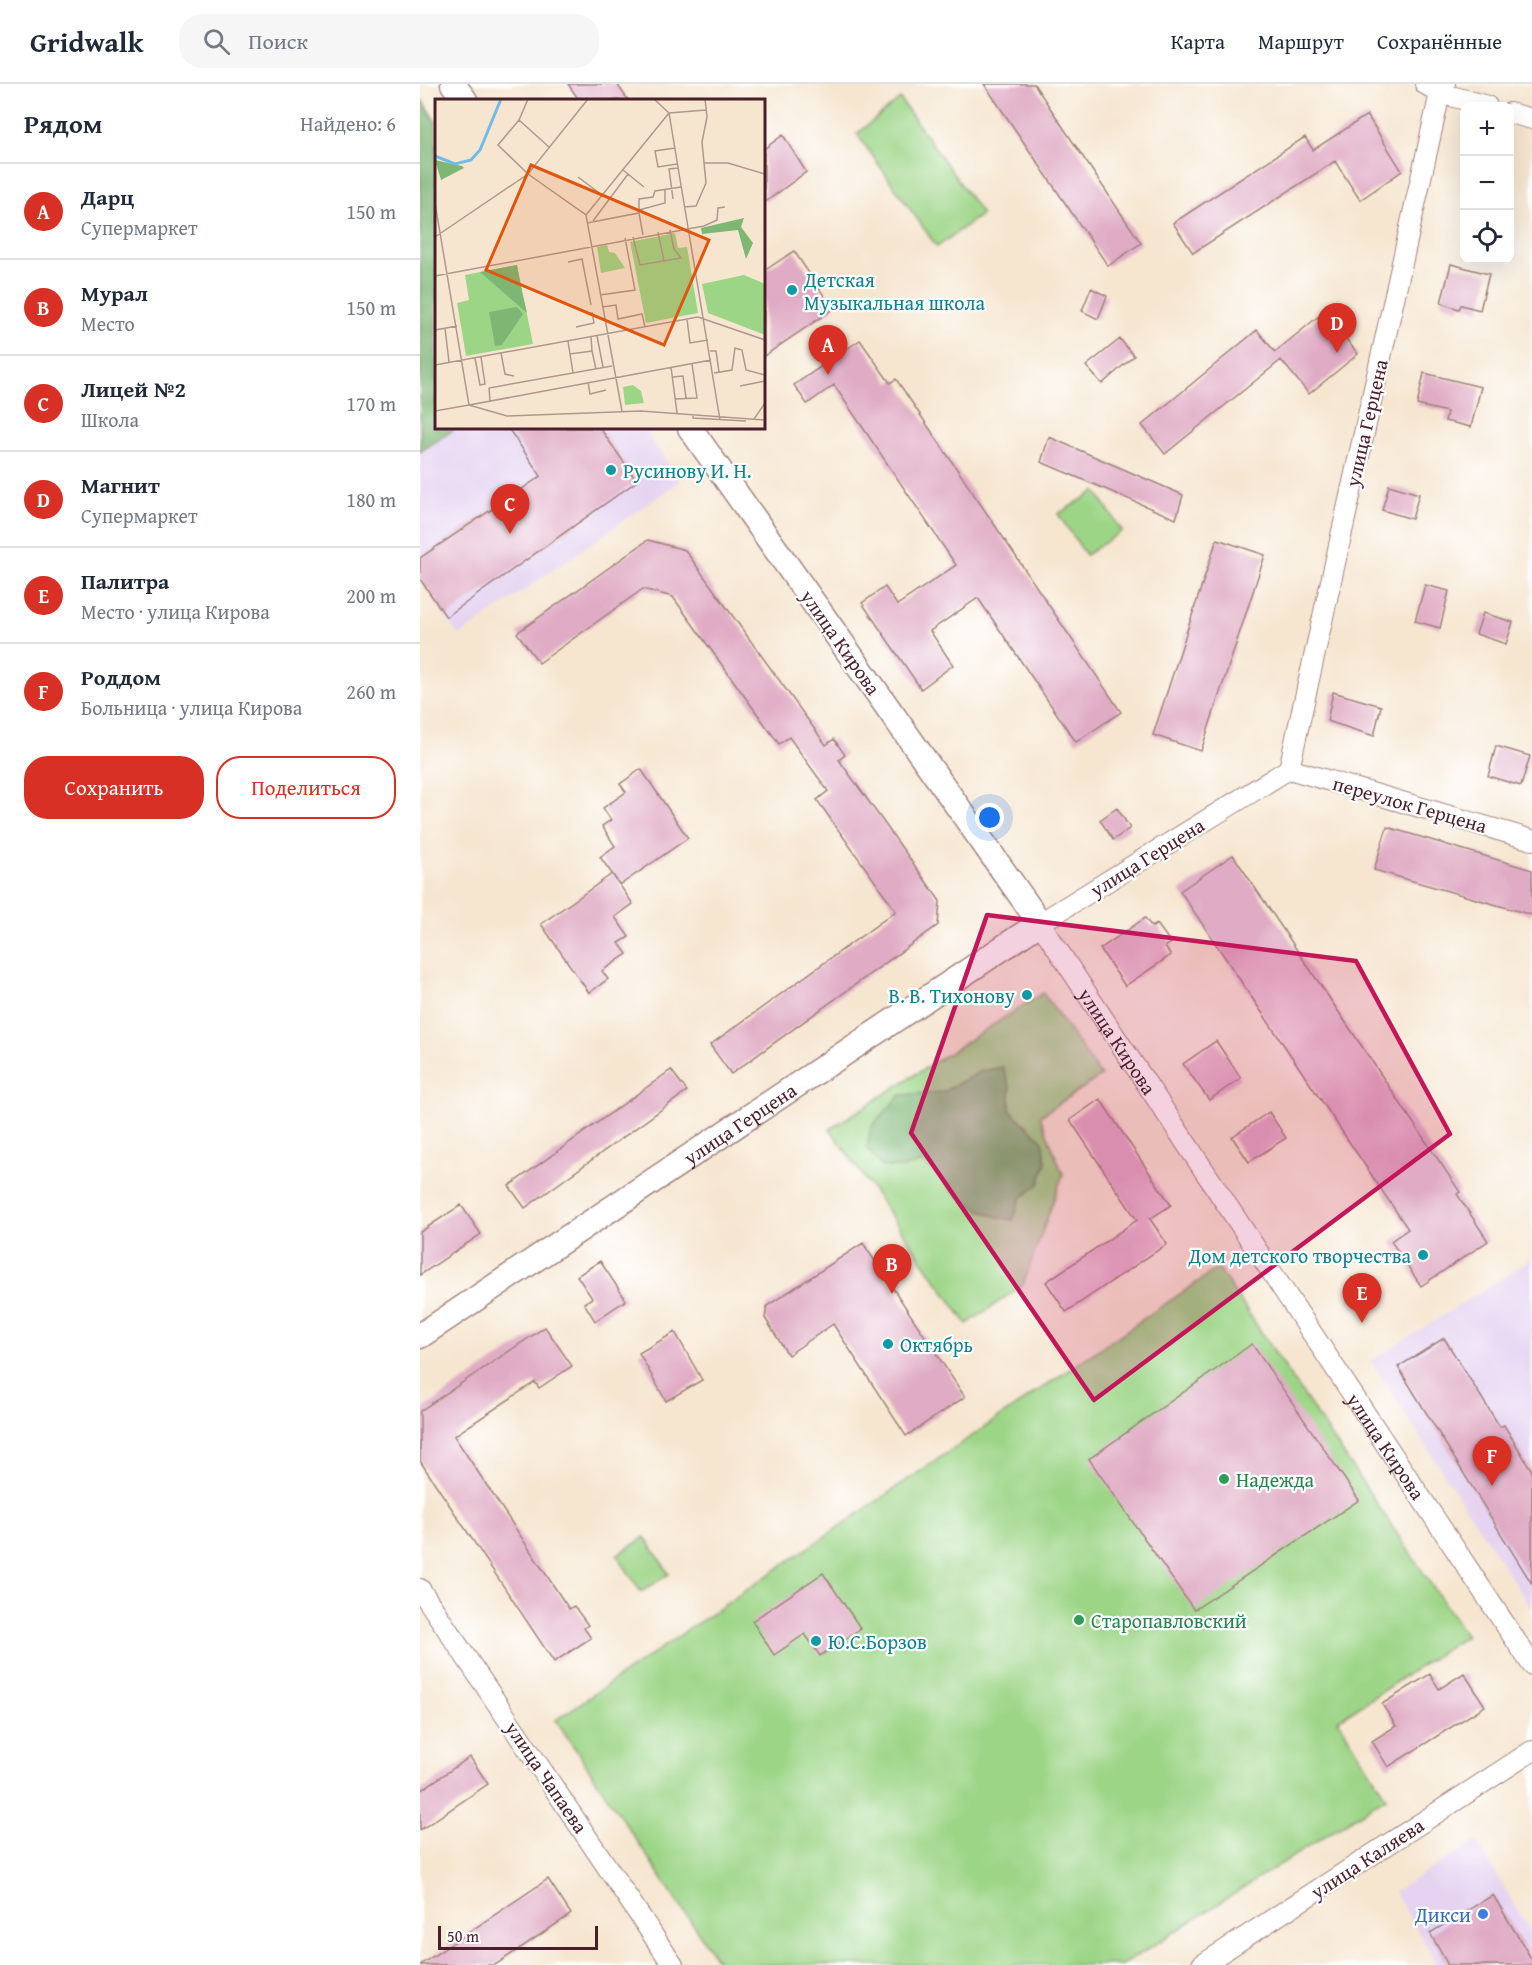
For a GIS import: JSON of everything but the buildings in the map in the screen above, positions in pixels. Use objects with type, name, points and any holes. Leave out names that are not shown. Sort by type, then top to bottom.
[{"type":"street","points":[[453,84],[464,99]]},
{"type":"street","points":[[1436,87],[1476,102]]},
{"type":"street","name":"улица Герцена","points":[[420,1336],[1040,923],[1289,769],[1436,87]]},
{"type":"street","points":[[1514,114],[1532,119]]},
{"type":"street","name":"улица Кирова","points":[[691,429],[1040,923],[1532,1665]]},
{"type":"street","name":"переулок Герцена","points":[[1289,769],[1532,840]]},
{"type":"street","name":"улица Чапаева","points":[[420,1589],[673,1965]]},
{"type":"street","name":"улица Каляева","points":[[1202,1965],[1532,1751]]},
{"type":"highlighted area","points":[[987,915],[1356,961],[1450,1134],[1094,1400],[911,1133]]},
{"type":"shaded area","points":[[454,429],[644,429],[680,481],[459,636],[420,579],[420,452]]},
{"type":"shaded area","points":[[1532,1259],[1532,1610],[1371,1361]]},
{"type":"shaded area","points":[[1476,1841],[1532,1934],[1532,1965],[1438,1965],[1394,1892]]},
{"type":"green space","points":[[420,97],[435,120],[435,429],[454,429],[420,452]]},
{"type":"green space","points":[[900,99],[982,214],[937,247],[857,134]]},
{"type":"green space","points":[[1096,491],[1122,531],[1086,555],[1058,514]]},
{"type":"green space","points":[[1043,993],[1101,1076],[1040,1116],[1063,1174],[1023,1285],[967,1324],[830,1129]]},
{"type":"green space","points":[[1003,1067],[1010,1088],[1010,1110],[1043,1141],[1046,1162],[1039,1184],[1021,1198],[1013,1220],[986,1213],[974,1207],[953,1191],[924,1162],[903,1168],[881,1166],[867,1148],[871,1127],[901,1095],[943,1092],[981,1071]]},
{"type":"green space","name":"Старопавловский","points":[[1218,1268],[1466,1636],[1338,1720],[1386,1797],[1123,1965],[720,1965],[556,1720]]},
{"type":"green space","points":[[645,1537],[669,1574],[641,1592],[617,1555]]},
{"type":"place","name":"Детская Музыкальная школа","points":[[792,290]]},
{"type":"place","name":"Магнит","points":[[1337,353]]},
{"type":"place","name":"Дарц","points":[[828,375]]},
{"type":"place","name":"Русинову И. Н.","points":[[611,470]]},
{"type":"place","name":"Лицей №2","points":[[510,534]]},
{"type":"place","name":"В. В. Тихонову","points":[[1027,995]]},
{"type":"place","name":"Дом детского творчества","points":[[1423,1255]]},
{"type":"place","name":"Мурал","points":[[892,1294]]},
{"type":"place","name":"Палитра","points":[[1362,1323]]},
{"type":"place","name":"Октябрь","points":[[888,1344]]},
{"type":"place","name":"Надежда","points":[[1224,1479]]},
{"type":"place","name":"Роддом","points":[[1492,1486]]},
{"type":"place","name":"Старопавловский","points":[[1079,1620]]},
{"type":"place","name":"Ю.С.Борзов","points":[[816,1641]]},
{"type":"place","name":"Дикси","points":[[1483,1914]]}]
